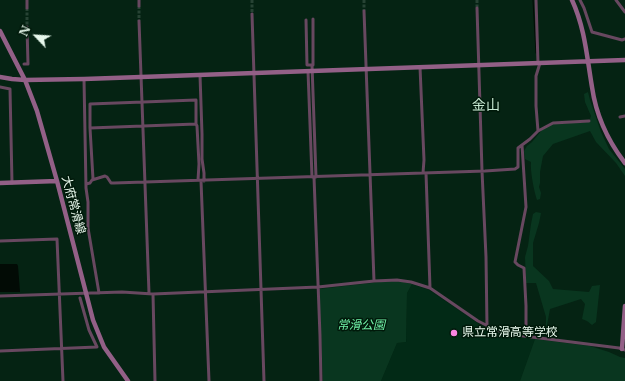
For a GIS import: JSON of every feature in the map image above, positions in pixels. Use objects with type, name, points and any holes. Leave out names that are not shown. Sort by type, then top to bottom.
[{"type":"street","points":[[27,0],[27,8]]},
{"type":"street","points":[[139,0],[139,6]]},
{"type":"street","points":[[536,0],[539,63],[536,76],[538,132]]},
{"type":"street","points":[[572,0],[577,10],[586,43],[595,104],[612,145],[625,163]]},
{"type":"street","points":[[580,0],[592,32],[622,40],[625,39]]},
{"type":"street","points":[[616,0],[625,12]]},
{"type":"street","points":[[477,8],[486,256],[487,326]]},
{"type":"street","points":[[364,11],[374,281]]},
{"type":"street","points":[[252,14],[264,381]]},
{"type":"street","points":[[313,19],[311,69],[321,381]]},
{"type":"street","points":[[306,20],[307,65],[311,69]]},
{"type":"street","points":[[139,21],[155,381]]},
{"type":"street","points":[[24,64],[28,64],[27,27]]},
{"type":"street","name":"大府常滑線","points":[[0,31],[25,80],[37,111],[57,181],[92,320],[104,347],[128,381]]},
{"type":"street","points":[[0,76],[25,80],[84,79],[254,73],[311,69],[366,69],[625,60]]},
{"type":"street","points":[[420,67],[430,288]]},
{"type":"street","points":[[200,74],[202,159],[204,173],[201,181]]},
{"type":"street","points":[[84,79],[88,228],[99,293]]},
{"type":"street","points":[[0,87],[10,89],[12,183]]},
{"type":"street","points":[[93,179],[90,104],[196,100],[196,124],[198,126],[201,181],[208,381]]},
{"type":"street","points":[[620,117],[625,116]]},
{"type":"street","points":[[86,184],[90,183],[93,179],[105,176],[111,183],[485,171],[518,168],[518,148],[538,132],[552,123],[589,121]]},
{"type":"street","points":[[90,128],[196,124]]},
{"type":"street","points":[[522,145],[526,207],[515,262],[524,268],[526,336]]},
{"type":"street","points":[[0,183],[57,181]]},
{"type":"street","points":[[0,241],[57,239],[63,381]]},
{"type":"street","points":[[0,296],[85,292],[151,293],[261,290],[397,280],[411,282],[430,288],[478,321],[508,334],[624,349],[625,306]]},
{"type":"street","points":[[0,351],[97,347],[87,323],[80,298]]},
{"type":"shaded area","points":[[0,264],[17,264],[20,292],[0,292]]},
{"type":"shaded area","name":"県立常滑高等学校","points":[[412,284],[429,290],[479,324],[494,331],[508,336],[535,339],[520,381],[381,381],[397,343],[406,342],[407,293]]},
{"type":"green space","points":[[588,92],[601,132],[609,149],[625,169],[625,176],[616,163],[596,142],[590,131],[553,144],[543,156],[539,187],[541,193],[540,199],[537,200],[532,181],[531,162],[525,159],[524,151],[542,130],[552,124],[589,122],[591,116],[585,102],[584,94]]},
{"type":"green space","points":[[536,212],[541,213],[533,243],[533,266],[549,281],[553,289],[589,292],[592,286],[600,285],[596,322],[592,325],[582,319],[585,304],[581,299],[550,309],[546,331],[546,317],[536,283],[526,283],[525,257],[533,214]]},
{"type":"green space","name":"常滑公園","points":[[399,281],[412,284],[407,293],[406,342],[397,343],[381,381],[323,381],[319,289]]},
{"type":"green space","points":[[535,339],[590,346],[625,358],[625,381],[520,381]]},
{"type":"waterway","points":[[533,0],[536,53]]},
{"type":"tunnel","points":[[252,0],[252,14]]},
{"type":"tunnel","points":[[364,0],[364,11]]},
{"type":"tunnel","points":[[477,0],[477,8]]},
{"type":"tunnel","points":[[139,6],[139,21]]},
{"type":"tunnel","points":[[27,8],[27,27]]},
{"type":"place","name":"県立常滑高等学校","points":[[454,333]]},
{"type":"district","name":"金山","points":[[486,106]]}]
